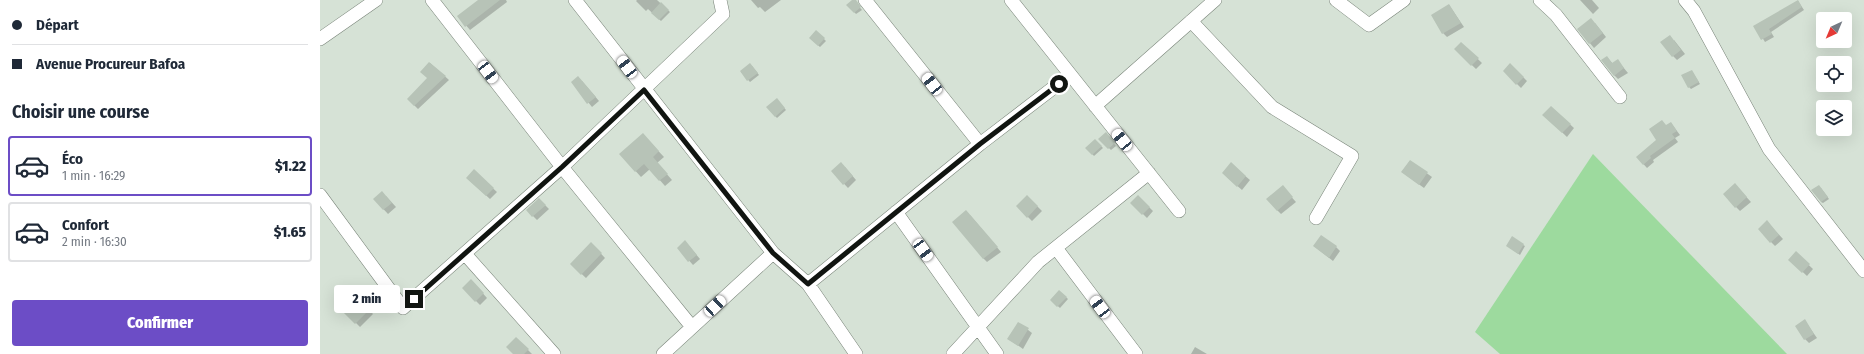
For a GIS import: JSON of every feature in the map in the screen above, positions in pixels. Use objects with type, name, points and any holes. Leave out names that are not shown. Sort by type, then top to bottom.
[{"type":"street","points":[[320,39],[376,0]]},
{"type":"street","points":[[432,0],[562,167],[692,327]]},
{"type":"street","points":[[575,0],[773,253],[808,284],[856,354]]},
{"type":"street","points":[[320,195],[403,308],[562,167],[723,14],[720,0]]},
{"type":"street","points":[[865,0],[980,144]]},
{"type":"street","points":[[1011,0],[1179,211]]},
{"type":"street","points":[[1095,106],[1215,0]]},
{"type":"street","points":[[1336,0],[1369,25],[1404,0]]},
{"type":"street","points":[[1540,0],[1556,15],[1620,97]]},
{"type":"street","points":[[1685,0],[1694,11],[1769,149],[1864,271]]},
{"type":"street","points":[[1191,21],[1272,107],[1352,156],[1316,218]]},
{"type":"street","points":[[808,284],[980,144],[1070,75]]},
{"type":"street","points":[[953,354],[1038,262],[1149,173]]},
{"type":"street","points":[[896,212],[997,354]]},
{"type":"street","points":[[1056,248],[1136,354]]},
{"type":"street","points":[[663,354],[773,253]]},
{"type":"street","points":[[465,254],[554,354]]},
{"type":"green space","points":[[1593,154],[1787,354],[1500,354],[1475,332]]},
{"type":"building","points":[[478,0],[500,0],[465,27],[457,16]]},
{"type":"building","points":[[852,0],[856,0],[861,7],[854,13],[846,5]]},
{"type":"building","points":[[1798,0],[1802,7],[1769,29],[1772,34],[1761,40],[1753,26]]},
{"type":"building","points":[[661,2],[669,10],[659,20],[651,13]]},
{"type":"building","points":[[1449,4],[1461,23],[1442,34],[1431,15]]},
{"type":"building","points":[[1591,18],[1603,33],[1589,44],[1577,29]]},
{"type":"building","points":[[816,30],[825,38],[818,46],[809,38]]},
{"type":"building","points":[[1670,35],[1681,50],[1672,57],[1660,42]]},
{"type":"building","points":[[1461,42],[1479,58],[1471,66],[1454,49]]},
{"type":"building","points":[[1607,56],[1612,63],[1618,59],[1624,68],[1614,76],[1601,60]]},
{"type":"building","points":[[429,62],[446,76],[414,106],[407,99],[427,78],[420,72]]},
{"type":"building","points":[[750,63],[758,73],[747,81],[740,71]]},
{"type":"building","points":[[1510,63],[1524,77],[1516,85],[1503,71]]},
{"type":"building","points":[[1692,70],[1699,82],[1688,88],[1681,75]]},
{"type":"building","points":[[578,76],[596,97],[587,104],[571,82]]},
{"type":"building","points":[[777,98],[785,108],[775,117],[766,107]]},
{"type":"building","points":[[1551,106],[1571,124],[1562,133],[1542,115]]},
{"type":"building","points":[[1662,120],[1666,125],[1671,122],[1677,131],[1672,134],[1675,138],[1650,156],[1651,158],[1643,165],[1636,157],[1656,140],[1649,129]]},
{"type":"building","points":[[1106,132],[1115,143],[1108,149],[1098,139]]},
{"type":"building","points":[[643,133],[659,151],[653,157],[668,174],[659,181],[644,164],[635,172],[619,154]]},
{"type":"building","points":[[1095,139],[1102,146],[1092,155],[1085,148]]},
{"type":"building","points":[[1410,160],[1428,172],[1419,185],[1401,172]]},
{"type":"building","points":[[841,162],[853,176],[843,185],[831,171]]},
{"type":"building","points":[[1231,162],[1246,176],[1237,187],[1222,173]]},
{"type":"building","points":[[474,169],[494,188],[486,196],[466,178]]},
{"type":"building","points":[[1735,183],[1747,197],[1735,208],[1723,194]]},
{"type":"building","points":[[1283,185],[1293,197],[1277,211],[1266,199]]},
{"type":"building","points":[[1819,185],[1828,197],[1821,202],[1811,190]]},
{"type":"building","points":[[382,191],[392,203],[383,210],[373,199]]},
{"type":"building","points":[[1027,195],[1038,206],[1027,218],[1016,206]]},
{"type":"building","points":[[1138,195],[1150,207],[1142,215],[1130,203]]},
{"type":"building","points":[[539,198],[546,205],[532,217],[526,210]]},
{"type":"building","points":[[966,210],[998,247],[983,259],[952,222]]},
{"type":"building","points":[[1767,220],[1779,235],[1770,243],[1758,229]]},
{"type":"building","points":[[1321,235],[1337,246],[1329,258],[1313,246]]},
{"type":"building","points":[[1512,236],[1524,244],[1518,254],[1506,246]]},
{"type":"building","points":[[685,240],[697,255],[688,262],[677,248]]},
{"type":"building","points":[[591,242],[602,253],[581,275],[570,264]]},
{"type":"building","points":[[1796,251],[1810,264],[1802,273],[1788,260]]},
{"type":"building","points":[[471,279],[484,293],[475,302],[462,288]]},
{"type":"building","points":[[1059,290],[1067,297],[1057,307],[1050,300]]},
{"type":"building","points":[[358,296],[370,309],[355,324],[342,311],[344,309],[340,306],[347,298],[352,302]]},
{"type":"building","points":[[1805,319],[1814,334],[1804,340],[1795,326]]},
{"type":"building","points":[[1018,322],[1029,328],[1018,346],[1007,339]]},
{"type":"building","points":[[516,337],[529,349],[524,354],[513,354],[506,347]]},
{"type":"route","points":[[414,299],[562,167],[644,90],[773,253],[808,284],[980,144],[1059,84]]}]
